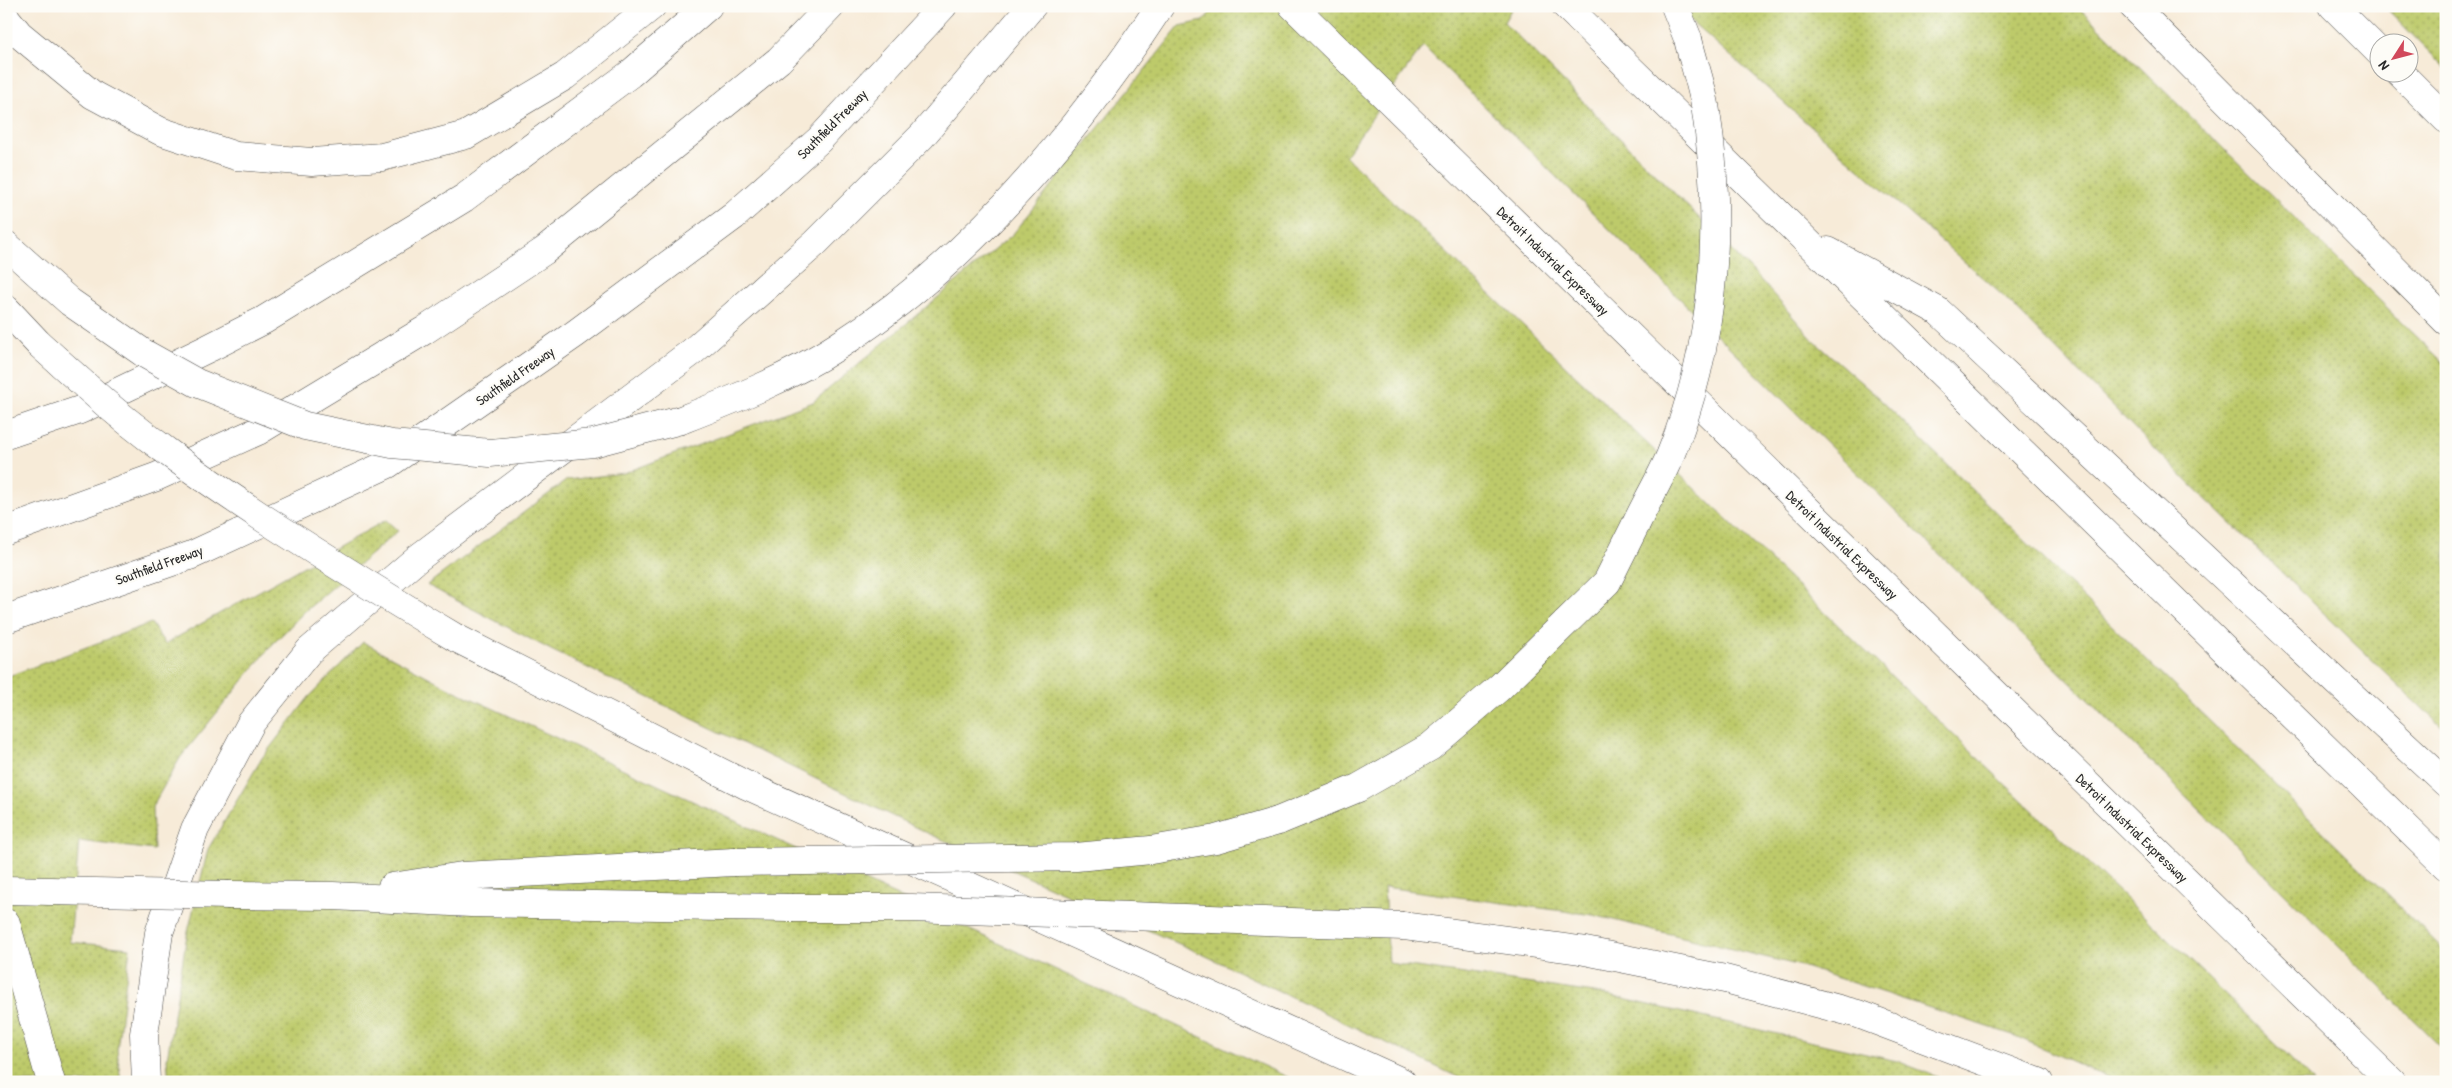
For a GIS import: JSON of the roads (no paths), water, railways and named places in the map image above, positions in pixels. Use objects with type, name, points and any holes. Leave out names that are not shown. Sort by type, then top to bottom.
[{"type":"main road","points":[[6,18],[19,34],[93,95],[160,131],[236,156],[312,162],[382,157],[466,134],[566,76],[652,6]]},
{"type":"main road","points":[[6,435],[80,410],[209,348],[264,320],[379,250],[464,198],[630,74],[708,6]]},
{"type":"main road","points":[[6,531],[156,477],[258,431],[425,330],[544,251],[779,60],[831,6]]},
{"type":"main road","name":"Southfield Freeway","points":[[6,619],[192,554],[388,464],[575,334],[734,216],[819,140],[943,6]]},
{"type":"main road","points":[[146,1082],[144,1034],[159,933],[195,829],[250,723],[309,651],[418,558],[692,352],[815,243],[922,136],[1032,6]]},
{"type":"main road","points":[[6,245],[70,302],[145,354],[197,383],[305,426],[392,444],[500,452],[593,444],[681,420],[772,383],[837,346],[909,295],[982,228],[1073,127],[1160,6]]},
{"type":"main road","name":"Detroit Industrial Expressway","points":[[1293,6],[2392,1082]]},
{"type":"main road","points":[[1566,6],[2446,866]]},
{"type":"main road","points":[[334,896],[462,876],[734,862],[1076,857],[1151,850],[1216,839],[1278,821],[1358,788],[1430,747],[1500,688],[1607,582],[1670,456],[1700,362],[1711,286],[1715,219],[1705,104],[1688,39],[1675,6]]},
{"type":"main road","points":[[2133,6],[2446,321]]},
{"type":"main road","points":[[2333,6],[2370,43]]},
{"type":"main road","points":[[2409,82],[2446,119]]},
{"type":"main road","points":[[1799,235],[1938,311],[2446,783]]},
{"type":"main road","points":[[6,309],[38,343],[120,417],[222,491],[352,576],[456,638],[746,785],[1402,1082]]},
{"type":"main road","points":[[6,890],[334,896],[471,903],[912,908],[1403,926],[1580,950],[1725,980],[1858,1014],[2039,1082]]},
{"type":"main road","points":[[6,923],[51,1082]]}]
